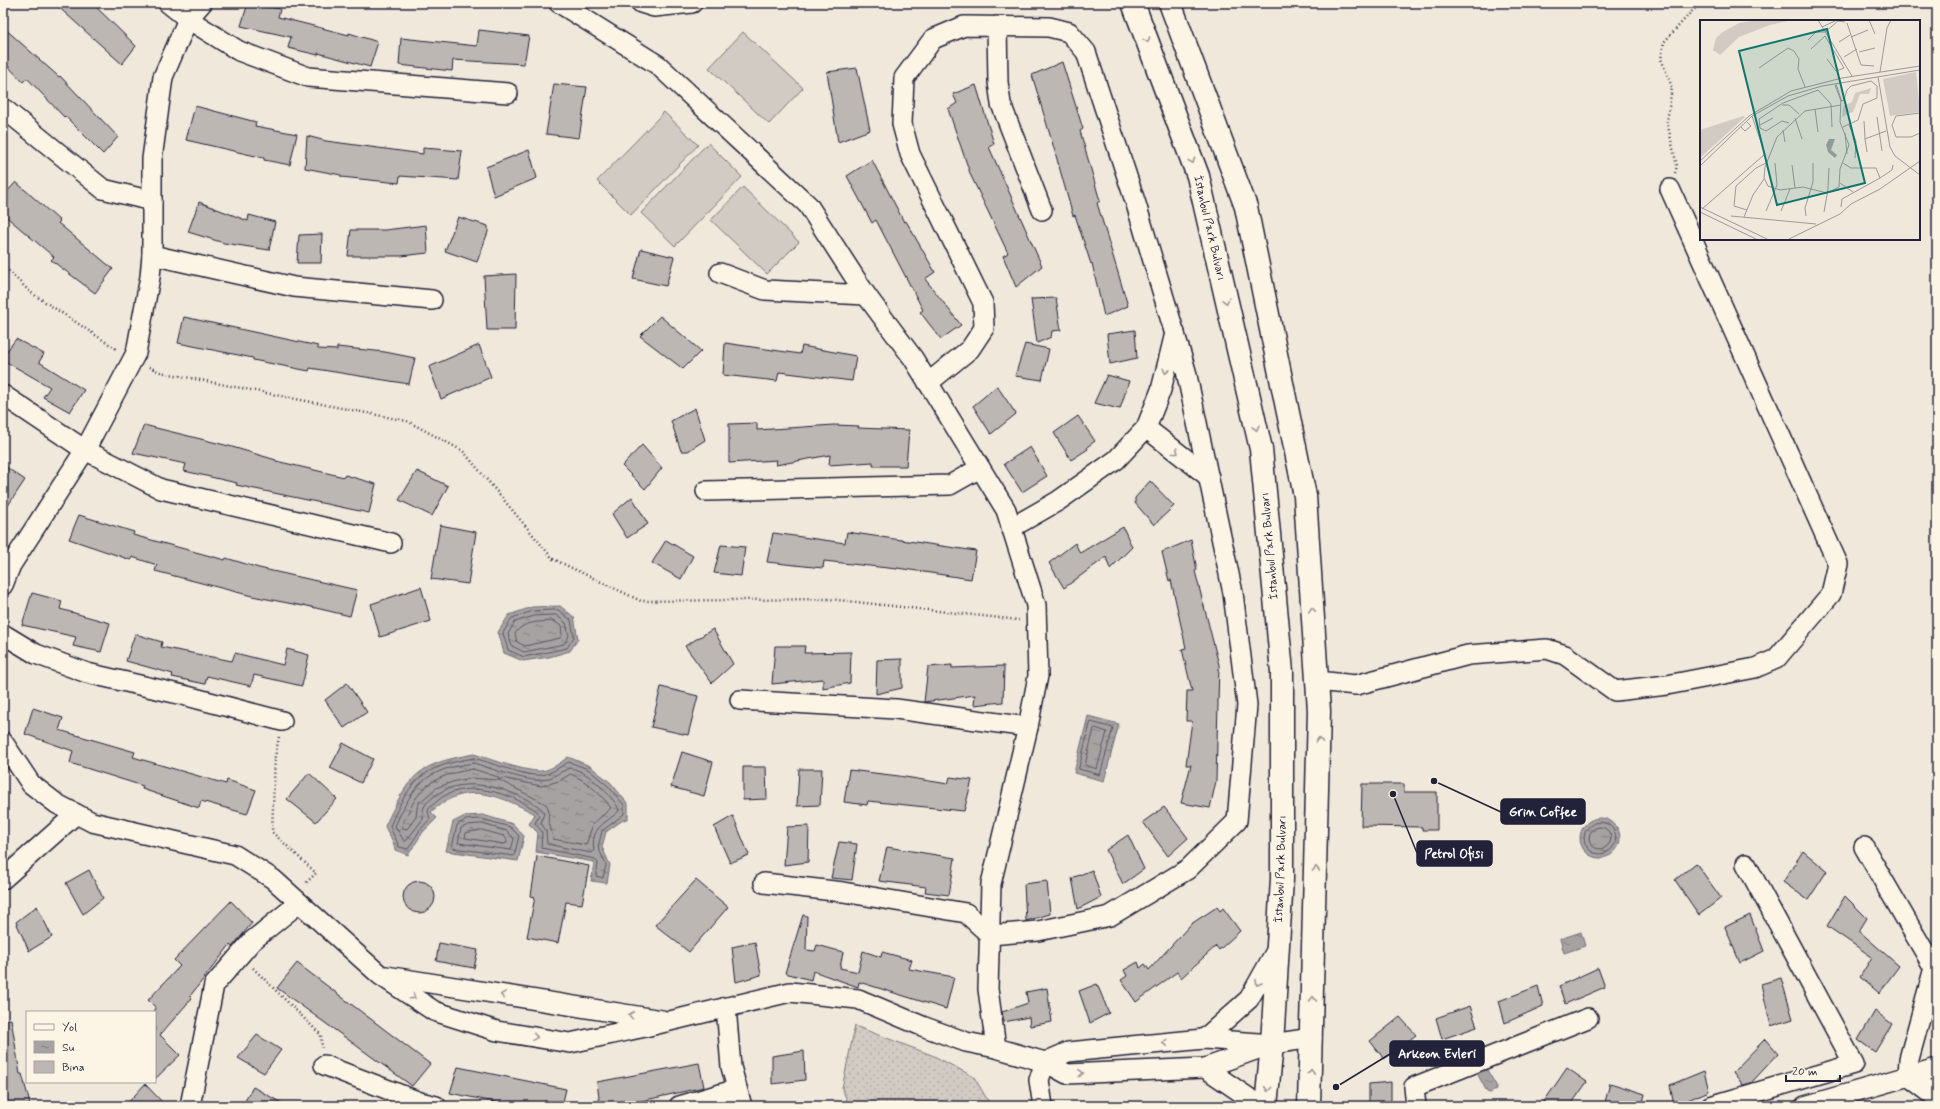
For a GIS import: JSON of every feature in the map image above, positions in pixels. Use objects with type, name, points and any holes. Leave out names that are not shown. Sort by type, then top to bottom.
[{"type":"highway","name":"İstanbul Park Bulvarı","points":[[1133,3],[1198,176],[1261,449],[1282,672],[1282,879],[1272,1044],[1266,1106]]},
{"type":"highway","points":[[1170,3],[1246,207],[1305,496],[1319,718],[1312,1038],[1309,1106]]},
{"type":"street","points":[[168,3],[188,19],[239,51],[308,77],[508,93]]},
{"type":"street","points":[[3,585],[11,565],[85,450],[136,352],[150,278],[152,255],[152,159],[163,77],[188,19],[202,3]]},
{"type":"street","points":[[559,3],[658,66],[808,205],[866,295],[913,358],[1006,510],[1036,606],[1038,676],[1028,727],[991,884],[988,989],[996,1048]]},
{"type":"street","points":[[641,3],[654,7],[692,3]]},
{"type":"street","points":[[764,883],[843,892],[966,913],[990,935],[1038,931],[1110,916],[1188,869],[1237,821],[1247,705],[1233,593],[1209,477],[1186,371],[1136,204],[1086,52],[1069,32],[1049,27],[964,26],[933,39],[904,78],[902,124],[910,154],[983,303],[984,328],[970,349],[928,383]]},
{"type":"street","points":[[997,26],[998,82],[1001,104],[1042,210]]},
{"type":"street","points":[[3,108],[104,189],[152,201]]},
{"type":"street","points":[[1317,681],[1356,685],[1468,655],[1547,649],[1565,655],[1615,691],[1667,685],[1754,668],[1776,659],[1831,594],[1838,564],[1670,190]]},
{"type":"street","points":[[152,255],[294,287],[432,300]]},
{"type":"street","points":[[720,274],[765,290],[866,295]]},
{"type":"street","points":[[1011,528],[1058,501],[1116,460],[1146,428],[1161,390],[1175,333]]},
{"type":"street","points":[[3,395],[85,450],[161,489],[391,543]]},
{"type":"street","points":[[1146,428],[1209,477]]},
{"type":"street","points":[[706,491],[950,485],[980,468]]},
{"type":"street","points":[[3,634],[36,654],[87,673],[182,694],[282,721]]},
{"type":"street","points":[[740,700],[896,709],[1028,727]]},
{"type":"street","points":[[3,742],[31,784],[57,804],[92,822],[235,855],[273,878],[380,976],[434,1011],[497,1031],[570,1043],[790,992],[858,999],[922,1026],[966,1042],[996,1048],[1045,1062],[1067,1074],[1205,1068],[1272,1044],[1312,1038]]},
{"type":"street","points":[[3,879],[76,814]]},
{"type":"street","points":[[1864,847],[1934,968],[1909,1060],[1908,1076]]},
{"type":"street","points":[[1710,1106],[1854,1064],[1746,864]]},
{"type":"street","points":[[190,1106],[214,985],[252,941],[296,900]]},
{"type":"street","points":[[1204,1039],[1249,999],[1277,949]]},
{"type":"street","points":[[380,976],[670,1021]]},
{"type":"street","points":[[679,1106],[739,1097],[731,1067],[726,1007]]},
{"type":"street","points":[[1416,1106],[1414,1087],[1588,1018]]},
{"type":"street","points":[[1043,1106],[1039,1080],[1045,1062],[1068,1052],[1204,1039],[1272,1044]]},
{"type":"street","points":[[324,1065],[420,1102],[436,1106]]},
{"type":"street","points":[[1205,1068],[1249,1098],[1253,1106]]},
{"type":"street","points":[[1805,1106],[1937,1068]]},
{"type":"street","points":[[1908,1076],[1937,1098]]},
{"type":"path","points":[[1670,190],[1677,166],[1667,122],[1672,87],[1661,60],[1664,42],[1694,9],[1704,3]]},
{"type":"path","points":[[3,265],[30,292],[132,359],[160,372],[407,421],[463,451],[553,559],[641,601],[829,599],[1036,622]]},
{"type":"path","points":[[282,721],[275,756],[272,832],[316,873],[296,900]]},
{"type":"path","points":[[240,956],[321,1035],[324,1065]]},
{"type":"shaded area","points":[[743,32],[803,88],[769,124],[709,68]]},
{"type":"shaded area","points":[[664,112],[698,145],[631,215],[597,181]]},
{"type":"shaded area","points":[[708,143],[742,177],[675,246],[641,213]]},
{"type":"shaded area","points":[[743,187],[799,242],[767,274],[711,220]]},
{"type":"shaded area","points":[[855,1026],[934,1056],[974,1077],[991,1106],[849,1106],[842,1088]]},
{"type":"water","points":[[560,606],[574,617],[578,639],[570,651],[549,657],[523,661],[504,653],[498,632],[509,615],[532,607]]},
{"type":"water","points":[[1088,716],[1119,724],[1104,781],[1074,773]]},
{"type":"water","points":[[474,754],[498,762],[535,771],[552,768],[568,757],[590,766],[611,783],[628,804],[628,819],[623,820],[606,832],[602,847],[610,865],[607,883],[591,881],[594,862],[536,852],[538,833],[529,824],[535,814],[508,801],[483,794],[457,796],[444,802],[431,812],[437,818],[423,832],[408,855],[395,850],[385,826],[401,794],[409,783],[427,767],[440,762]]},
{"type":"water","points":[[483,815],[513,824],[524,836],[518,861],[446,851],[453,822],[465,816]]},
{"type":"water","points":[[1604,818],[1611,821],[1617,827],[1620,838],[1619,846],[1611,855],[1604,858],[1596,858],[1589,855],[1581,846],[1580,834],[1583,827],[1592,819]]},
{"type":"water","points":[[1581,932],[1585,946],[1564,953],[1560,939]]},
{"type":"water","points":[[1485,1069],[1497,1087],[1496,1090],[1490,1093],[1487,1092],[1478,1075],[1479,1071]]},
{"type":"building","points":[[54,3],[92,3],[136,46],[122,64]]},
{"type":"building","points":[[248,3],[280,9],[278,17],[349,35],[349,33],[378,42],[370,67],[318,53],[318,55],[288,48],[291,37],[241,26]]},
{"type":"building","points":[[3,27],[59,77],[60,76],[118,137],[103,154],[65,116],[64,117],[27,78],[23,82],[3,61]]},
{"type":"building","points":[[479,30],[529,36],[524,64],[453,60],[452,71],[399,65],[401,38],[477,46]]},
{"type":"building","points":[[1062,62],[1083,129],[1080,131],[1100,201],[1097,203],[1128,306],[1104,316],[1092,263],[1091,264],[1075,215],[1073,216],[1032,75]]},
{"type":"building","points":[[857,68],[870,130],[838,142],[827,72]]},
{"type":"building","points":[[554,84],[587,87],[579,138],[546,134]]},
{"type":"building","points":[[976,85],[994,144],[989,147],[1042,266],[1016,287],[1003,256],[1008,253],[971,176],[948,109],[957,103],[953,94]]},
{"type":"building","points":[[195,106],[256,122],[255,126],[297,134],[290,165],[264,160],[264,158],[186,140]]},
{"type":"building","points":[[307,136],[326,141],[423,154],[423,148],[462,151],[458,180],[400,176],[399,183],[341,177],[341,175],[305,168]]},
{"type":"building","points":[[529,150],[537,178],[494,196],[486,167]]},
{"type":"building","points":[[872,160],[904,222],[906,221],[935,272],[925,279],[961,325],[941,339],[920,312],[923,310],[876,220],[872,223],[847,176]]},
{"type":"building","points":[[16,182],[60,221],[58,223],[113,269],[95,293],[51,260],[54,257],[3,214],[3,196]]},
{"type":"building","points":[[199,202],[248,221],[249,215],[275,222],[269,250],[224,243],[188,232]]},
{"type":"building","points":[[458,217],[488,226],[488,232],[477,262],[445,251]]},
{"type":"building","points":[[426,225],[428,253],[401,256],[348,256],[351,230],[385,230]]},
{"type":"building","points":[[322,234],[321,263],[297,263],[299,235]]},
{"type":"building","points":[[641,249],[674,257],[666,286],[633,279]]},
{"type":"building","points":[[516,274],[515,330],[487,330],[484,276]]},
{"type":"building","points":[[1056,298],[1061,330],[1052,331],[1051,337],[1037,343],[1031,299]]},
{"type":"building","points":[[660,316],[701,351],[683,369],[640,336]]},
{"type":"building","points":[[184,317],[318,346],[318,349],[337,350],[337,347],[385,352],[415,358],[409,384],[310,368],[309,371],[178,343]]},
{"type":"building","points":[[1135,330],[1137,358],[1110,364],[1107,334]]},
{"type":"building","points":[[16,339],[44,354],[39,362],[84,390],[70,412],[43,397],[50,387],[3,360],[3,356]]},
{"type":"building","points":[[725,343],[800,354],[802,346],[856,356],[852,381],[779,372],[777,381],[723,375]]},
{"type":"building","points":[[1025,344],[1049,349],[1042,380],[1015,376]]},
{"type":"building","points":[[479,345],[491,377],[441,399],[429,367]]},
{"type":"building","points":[[1107,375],[1129,381],[1120,409],[1094,403]]},
{"type":"building","points":[[997,386],[1016,414],[991,434],[973,406]]},
{"type":"building","points":[[695,408],[705,440],[688,451],[681,451],[671,421]]},
{"type":"building","points":[[1078,416],[1095,441],[1087,447],[1088,449],[1071,460],[1054,433]]},
{"type":"building","points":[[757,423],[757,430],[834,425],[859,426],[858,428],[909,430],[906,466],[873,466],[873,462],[829,465],[830,455],[776,465],[777,460],[729,463],[729,424]]},
{"type":"building","points":[[144,425],[229,446],[276,461],[344,477],[345,475],[376,484],[369,513],[236,485],[237,483],[184,471],[186,464],[133,453]]},
{"type":"building","points":[[642,445],[662,468],[645,489],[622,466]]},
{"type":"building","points":[[1030,447],[1047,476],[1022,492],[1004,464]]},
{"type":"building","points":[[3,465],[25,480],[3,513]]},
{"type":"building","points":[[417,471],[448,486],[432,516],[399,500]]},
{"type":"building","points":[[1150,481],[1174,506],[1154,525],[1135,503],[1135,498]]},
{"type":"building","points":[[632,497],[648,524],[627,538],[612,514]]},
{"type":"building","points":[[79,515],[134,532],[133,535],[225,560],[226,558],[259,568],[357,590],[350,616],[303,605],[252,596],[155,571],[157,565],[132,557],[131,560],[69,539]]},
{"type":"building","points":[[440,525],[476,532],[468,584],[431,579]]},
{"type":"building","points":[[1123,527],[1132,547],[1110,569],[1106,557],[1064,588],[1049,563],[1075,543],[1080,553]]},
{"type":"building","points":[[847,532],[976,551],[971,579],[897,568],[824,561],[823,568],[767,562],[773,533],[845,543]]},
{"type":"building","points":[[666,540],[693,556],[681,579],[652,563]]},
{"type":"building","points":[[1191,540],[1197,570],[1195,571],[1219,665],[1216,781],[1210,808],[1181,803],[1191,765],[1186,765],[1192,721],[1186,721],[1187,691],[1192,691],[1182,649],[1186,648],[1171,580],[1169,581],[1162,552]]},
{"type":"building","points":[[721,545],[745,547],[741,576],[714,573]]},
{"type":"building","points":[[421,587],[431,621],[380,637],[371,604]]},
{"type":"building","points":[[32,593],[62,601],[60,609],[110,623],[101,652],[73,646],[76,637],[22,625]]},
{"type":"building","points":[[713,629],[733,664],[712,683],[685,646]]},
{"type":"building","points":[[135,634],[162,642],[161,647],[232,661],[235,653],[283,665],[287,649],[309,655],[302,686],[254,675],[251,686],[207,676],[205,684],[172,677],[173,674],[126,661]]},
{"type":"building","points":[[775,646],[805,646],[804,653],[851,652],[850,683],[823,688],[823,679],[772,684]]},
{"type":"building","points":[[902,659],[902,688],[876,694],[877,660]]},
{"type":"building","points":[[952,665],[952,668],[1004,666],[1003,702],[974,705],[975,695],[924,702],[928,667]]},
{"type":"building","points":[[347,683],[367,712],[344,728],[325,700]]},
{"type":"building","points":[[661,687],[698,696],[688,735],[651,727]]},
{"type":"building","points":[[33,708],[63,718],[59,730],[135,752],[133,757],[226,784],[227,780],[256,790],[247,814],[201,801],[199,808],[142,789],[143,786],[70,763],[73,751],[25,734]]},
{"type":"building","points":[[343,743],[373,759],[361,783],[330,768]]},
{"type":"building","points":[[682,752],[713,762],[704,796],[671,787]]},
{"type":"building","points":[[743,767],[766,767],[767,799],[743,800]]},
{"type":"building","points":[[799,769],[822,769],[820,805],[797,806]]},
{"type":"building","points":[[849,770],[948,784],[950,777],[972,780],[964,811],[868,801],[867,805],[844,802]]},
{"type":"building","points":[[309,773],[337,799],[316,822],[287,799]]},
{"type":"building","points":[[1362,784],[1404,784],[1404,792],[1437,792],[1437,830],[1422,830],[1422,827],[1361,826]]},
{"type":"building","points":[[1164,807],[1188,838],[1168,856],[1143,822]]},
{"type":"building","points":[[733,816],[749,855],[730,863],[714,827]]},
{"type":"building","points":[[809,826],[808,862],[784,865],[787,827]]},
{"type":"building","points":[[1128,835],[1144,869],[1123,884],[1106,850]]},
{"type":"building","points":[[839,842],[857,844],[852,880],[831,878]]},
{"type":"building","points":[[887,847],[955,858],[949,895],[925,892],[926,887],[879,881]]},
{"type":"building","points":[[1803,851],[1827,871],[1808,900],[1783,882]]},
{"type":"building","points":[[537,856],[589,866],[582,904],[566,902],[558,943],[527,937],[535,897],[531,896]]},
{"type":"building","points":[[1696,863],[1721,898],[1699,915],[1675,880]]},
{"type":"building","points":[[89,870],[103,898],[83,914],[66,883]]},
{"type":"building","points":[[1092,870],[1101,897],[1078,909],[1072,878]]},
{"type":"building","points":[[696,880],[728,907],[689,952],[655,925]]},
{"type":"building","points":[[419,881],[425,882],[432,888],[435,897],[434,903],[428,910],[419,913],[413,912],[406,906],[403,897],[404,891],[410,884]]},
{"type":"building","points":[[1047,881],[1050,914],[1026,921],[1024,884]]},
{"type":"building","points":[[1845,896],[1867,918],[1859,931],[1899,966],[1879,993],[1860,977],[1872,957],[1827,926]]},
{"type":"building","points":[[231,901],[252,923],[232,947],[230,945],[190,996],[192,998],[160,1035],[180,1055],[156,1078],[156,1011],[155,1007],[148,1000],[180,966],[174,960]]},
{"type":"building","points":[[37,906],[52,937],[29,951],[16,922]]},
{"type":"building","points":[[1217,907],[1220,911],[1223,908],[1240,931],[1219,950],[1216,946],[1181,978],[1177,972],[1136,1002],[1121,980],[1127,976],[1124,970],[1138,962],[1140,968],[1145,964],[1149,970],[1191,924]]},
{"type":"building","points":[[803,915],[807,916],[806,950],[815,951],[817,945],[843,952],[840,968],[858,972],[863,951],[881,957],[882,952],[912,960],[909,969],[954,977],[946,1009],[859,982],[858,987],[813,971],[811,980],[785,973]]},
{"type":"building","points":[[1750,915],[1764,951],[1740,963],[1725,927]]},
{"type":"building","points":[[755,942],[761,975],[736,982],[732,947]]},
{"type":"building","points":[[439,943],[478,950],[474,968],[436,961]]},
{"type":"building","points":[[297,963],[430,1064],[412,1086],[277,988]]},
{"type":"building","points":[[1598,968],[1605,987],[1565,1004],[1559,986]]},
{"type":"building","points":[[1781,978],[1793,1019],[1771,1026],[1761,984]]},
{"type":"building","points":[[1097,984],[1109,1013],[1090,1023],[1079,991]]},
{"type":"building","points":[[1538,986],[1543,1006],[1505,1023],[1499,1001]]},
{"type":"building","points":[[1047,988],[1052,1022],[1030,1026],[1029,1017],[1004,1022],[1002,1012],[1028,1003],[1026,992]]},
{"type":"building","points":[[1470,1006],[1477,1027],[1442,1039],[1436,1018]]},
{"type":"building","points":[[1875,1011],[1892,1024],[1875,1052],[1858,1040]]},
{"type":"building","points":[[1400,1017],[1416,1035],[1384,1059],[1370,1041]]},
{"type":"building","points":[[11,1019],[20,1074],[22,1074],[30,1104],[21,1106],[3,1106],[3,1020]]},
{"type":"building","points":[[257,1035],[281,1050],[264,1073],[238,1058]]},
{"type":"building","points":[[1765,1039],[1778,1054],[1751,1083],[1743,1085],[1733,1072]]},
{"type":"building","points":[[804,1051],[805,1080],[772,1084],[772,1056]]},
{"type":"building","points":[[699,1063],[704,1087],[619,1106],[600,1106],[597,1082]]},
{"type":"building","points":[[458,1067],[566,1089],[562,1106],[515,1106],[450,1093]]},
{"type":"building","points":[[1567,1068],[1587,1082],[1570,1106],[1541,1106]]},
{"type":"building","points":[[1704,1071],[1709,1091],[1674,1106],[1670,1085]]},
{"type":"building","points":[[1391,1082],[1391,1106],[1369,1106],[1369,1084]]},
{"type":"building","points":[[1610,1083],[1645,1094],[1642,1106],[1604,1106]]},
{"type":"building","points":[[145,1084],[166,1106],[125,1106]]},
{"type":"building","points":[[253,1087],[287,1106],[242,1106]]},
{"type":"place","name":"Grin Coffee","points":[[1434,781]]},
{"type":"place","name":"Petrol Ofisi","points":[[1393,794]]},
{"type":"place","name":"Arkeon Evleri","points":[[1336,1087]]}]
